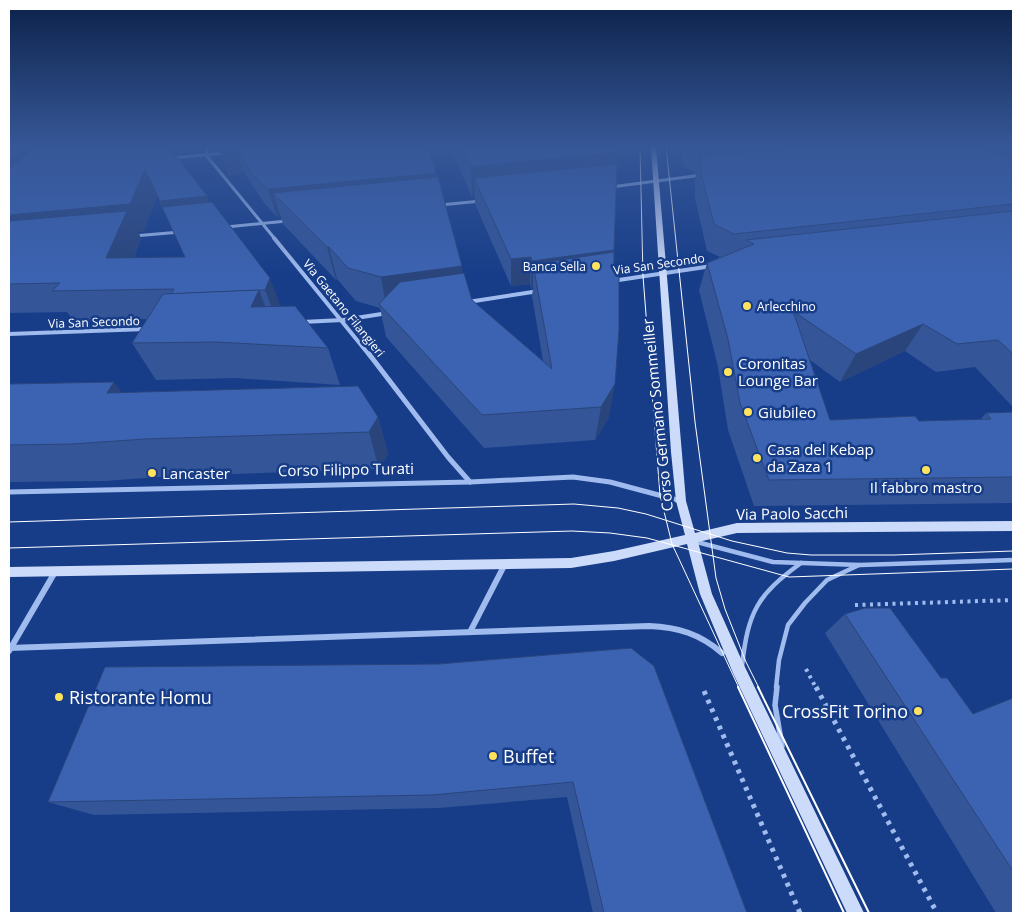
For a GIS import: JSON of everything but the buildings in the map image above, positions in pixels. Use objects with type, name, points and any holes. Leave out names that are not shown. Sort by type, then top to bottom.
[{"type":"main road","name":"Corso Germano Sommeiller","points":[[656,190],[681,501],[690,540],[706,594],[740,672],[856,913]]},
{"type":"main road","name":"Via Paolo Sacchi","points":[[690,540],[748,527],[1013,526]]},
{"type":"main road","points":[[9,572],[571,563],[690,540]]},
{"type":"main road","points":[[722,654],[740,672]]},
{"type":"street","name":"Via Gaetano Filangieri","points":[[235,190],[343,320],[448,457],[470,482]]},
{"type":"street","points":[[430,206],[490,200]]},
{"type":"street","points":[[223,228],[292,220]]},
{"type":"street","points":[[126,237],[184,231]]},
{"type":"street","name":"Via San Secondo","points":[[603,282],[719,265]]},
{"type":"street","points":[[458,303],[545,290]]},
{"type":"street","points":[[294,322],[343,320],[391,313]]},
{"type":"street","name":"Via San Secondo","points":[[9,334],[149,329]]},
{"type":"street","name":"Corso Filippo Turati","points":[[9,492],[470,482],[573,477],[610,482],[681,501]]},
{"type":"street","points":[[470,632],[505,564]]},
{"type":"street","points":[[9,649],[55,571]]},
{"type":"street","points":[[9,649],[620,626],[670,626],[698,635],[713,644],[722,654]]},
{"type":"lane","points":[[690,540],[773,562],[860,565],[1013,560]]},
{"type":"lane","points":[[740,672],[745,639],[760,598],[776,580],[801,563]]},
{"type":"lane","points":[[784,763],[775,705],[779,660],[788,625],[805,602],[827,580],[860,565]]},
{"type":"path","points":[[855,605],[1013,600]]},
{"type":"path","points":[[806,669],[937,913]]},
{"type":"path","points":[[704,691],[800,913]]},
{"type":"tram line","points":[[641,190],[643,276],[660,495],[666,520]]},
{"type":"tram line","points":[[671,190],[695,422],[710,534]]},
{"type":"tram line","points":[[9,522],[574,504],[618,508],[666,520]]},
{"type":"tram line","points":[[666,520],[710,534]]},
{"type":"tram line","points":[[666,520],[672,545]]},
{"type":"tram line","points":[[9,548],[572,531],[610,533],[647,538],[672,545]]},
{"type":"tram line","points":[[710,534],[787,553],[811,555],[894,555],[1013,551]]},
{"type":"tram line","points":[[710,534],[713,556]]},
{"type":"tram line","points":[[672,545],[713,556]]},
{"type":"tram line","points":[[672,545],[739,688]]},
{"type":"tram line","points":[[713,556],[789,577],[1013,569]]},
{"type":"tram line","points":[[713,556],[716,578],[725,609],[746,662],[759,688]]},
{"type":"tram line","points":[[738,687],[844,913]]},
{"type":"tram line","points":[[758,687],[869,913]]},
{"type":"place","name":"Banca Sella","points":[[596,266]]},
{"type":"place","name":"Arlecchino","points":[[747,306]]},
{"type":"place","name":"Coronitas Lounge Bar","points":[[728,372]]},
{"type":"place","name":"Giubileo","points":[[748,412]]},
{"type":"place","name":"Casa del Kebap da Zaza 1","points":[[757,458]]},
{"type":"place","name":"Il fabbro mastro","points":[[926,470]]},
{"type":"place","name":"Lancaster","points":[[152,473]]},
{"type":"place","name":"Ristorante Homu","points":[[59,697]]},
{"type":"place","name":"CrossFit Torino","points":[[918,711]]},
{"type":"place","name":"Buffet","points":[[493,756]]}]
